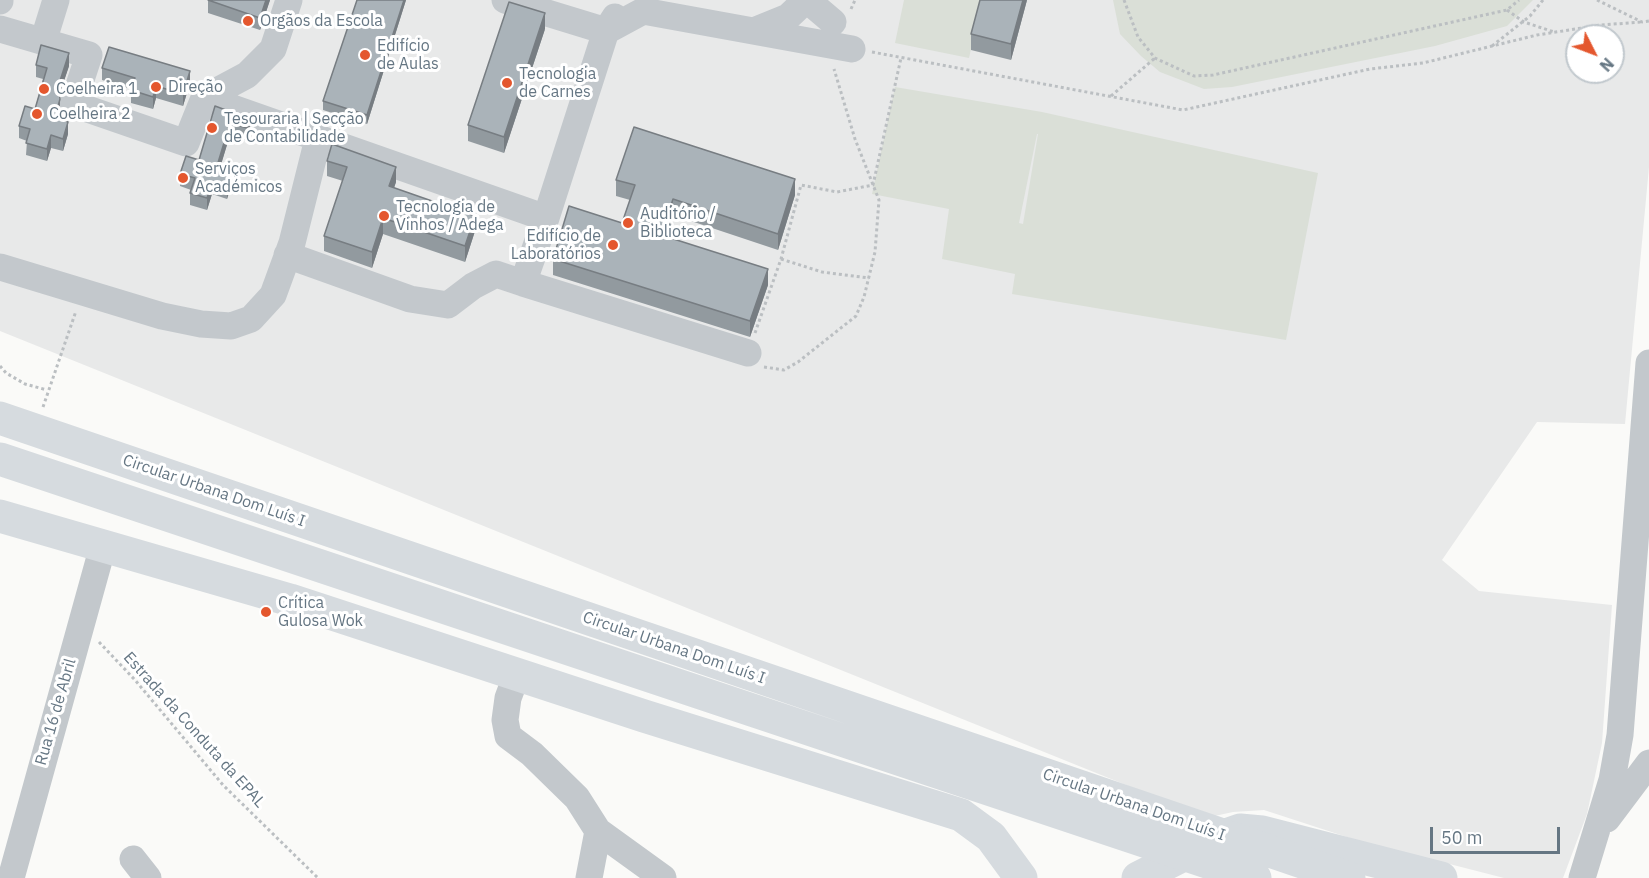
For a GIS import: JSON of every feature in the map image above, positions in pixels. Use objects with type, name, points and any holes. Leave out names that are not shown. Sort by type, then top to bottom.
[{"type":"main road","name":"Circular Urbana Dom Luís I","points":[[0,417],[81,446],[1354,868]]},
{"type":"main road","name":"Circular Urbana Dom Luís I","points":[[0,459],[1255,878]]},
{"type":"main road","points":[[0,516],[290,600],[961,815],[991,837],[1021,878]]},
{"type":"main road","points":[[1138,878],[1217,838],[1240,830],[1262,832],[1354,868],[1441,878]]},
{"type":"street","points":[[43,42],[56,0]]},
{"type":"street","points":[[0,29],[89,55],[73,104],[186,143],[204,98],[247,75],[273,49],[289,0]]},
{"type":"street","points":[[505,0],[606,31],[643,11],[756,30],[837,38]]},
{"type":"street","points":[[523,283],[606,31],[626,0]]},
{"type":"street","points":[[698,0],[724,24]]},
{"type":"street","points":[[756,30],[788,17],[806,0],[837,38]]},
{"type":"street","points":[[204,98],[546,218]]},
{"type":"street","points":[[0,267],[201,324],[231,326],[251,319],[273,295],[287,255],[318,139]]},
{"type":"street","points":[[287,255],[410,298],[448,305],[473,286],[496,274],[748,353]]},
{"type":"street","points":[[1582,878],[1612,780],[1639,624],[1649,363]]},
{"type":"street","name":"Rua 16 de Abril","points":[[11,878],[102,546]]},
{"type":"street","points":[[517,674],[508,698],[505,720],[508,736],[577,798],[598,831],[663,878]]},
{"type":"street","points":[[1595,834],[1649,763]]},
{"type":"street","points":[[589,878],[598,831]]},
{"type":"path","points":[[1124,0],[1138,37],[1155,58],[1194,76],[1213,75],[1507,10],[1519,0]]},
{"type":"path","points":[[1488,48],[1524,22],[1543,0]]},
{"type":"path","points":[[1597,0],[1642,22]]},
{"type":"path","points":[[1507,10],[1524,22],[1555,32]]},
{"type":"path","points":[[873,185],[837,192],[801,185],[781,259],[748,353],[764,367],[784,370],[798,362],[856,316],[874,252],[879,200],[855,139],[837,38],[901,58],[1183,110],[1370,69],[1423,63],[1555,32],[1649,21]]},
{"type":"path","points":[[873,185],[901,58]]},
{"type":"path","points":[[1111,96],[1155,58]]},
{"type":"path","points":[[781,259],[822,272],[868,278]]},
{"type":"path","points":[[0,366],[6,373],[25,384],[47,390],[82,292]]},
{"type":"path","name":"Estrada da Conduta da EPAL","points":[[81,622],[135,680],[223,785],[318,878]]},
{"type":"shaded area","points":[[0,0],[1649,0],[1649,167],[1625,424],[1537,422],[1442,560],[1479,591],[1612,605],[1602,743],[1587,814],[1563,878],[1504,878],[1356,840],[1264,810],[1233,812],[1210,817],[0,331]]},
{"type":"shaded area","points":[[904,0],[982,0],[969,58],[895,43]]},
{"type":"shaded area","points":[[1113,0],[1533,0],[1507,26],[1435,46],[1232,87],[1204,89],[1160,72],[1141,56],[1120,34]]},
{"type":"shaded area","points":[[895,87],[1042,112],[1318,173],[1286,340],[1012,294],[1015,274],[942,259],[949,209],[872,194]],"holes":[[[1038,134],[1023,224],[1019,223]]]},
{"type":"building","points":[[208,0],[266,0],[260,18]]},
{"type":"building","name":"Edifício de Aulas","points":[[357,0],[404,0],[367,115],[323,101]]},
{"type":"building","points":[[980,0],[1023,0],[1011,44],[971,34]]},
{"type":"building","name":"Tecnologia de Carnes","points":[[509,2],[545,13],[504,137],[468,125]]},
{"type":"building","points":[[41,45],[69,53],[58,87],[60,99],[55,117],[68,122],[63,139],[51,135],[47,149],[26,143],[30,129],[19,126],[25,106],[35,109],[47,68],[36,65]]},
{"type":"building","points":[[109,47],[190,71],[183,94],[156,86],[153,97],[131,90],[135,78],[102,68]]},
{"type":"building","points":[[215,106],[250,119],[247,128],[230,123],[217,166],[232,170],[227,187],[212,182],[207,198],[190,193],[195,178],[180,174],[186,156],[199,160]]},
{"type":"building","name":"Edifício de Laboratórios","points":[[634,127],[795,179],[778,234],[673,199],[661,235],[768,269],[750,321],[553,259],[569,206],[622,223],[635,185],[616,180]]},
{"type":"building","name":"Tecnologia de Vinhos / Adega","points":[[332,144],[396,167],[389,186],[475,216],[465,246],[383,218],[372,252],[324,236],[347,167],[327,161]]},
{"type":"place","name":"Orgãos da Escola","points":[[248,21]]},
{"type":"place","name":"Edifício de Aulas","points":[[365,55]]},
{"type":"place","name":"Tecnologia de Carnes","points":[[507,83]]},
{"type":"place","name":"Direção","points":[[156,87]]},
{"type":"place","name":"Coelheira 1","points":[[44,89]]},
{"type":"place","name":"Coelheira 2","points":[[37,114]]},
{"type":"place","name":"Tesouraria | Secção de Contabilidade","points":[[212,128]]},
{"type":"place","name":"Serviços Académicos","points":[[183,178]]},
{"type":"place","name":"Tecnologia de Vinhos / Adega","points":[[384,216]]},
{"type":"place","name":"Auditório / Biblioteca","points":[[628,223]]},
{"type":"place","name":"Edifício de Laboratórios","points":[[613,245]]},
{"type":"place","name":"Crítica Gulosa Wok","points":[[266,612]]}]
